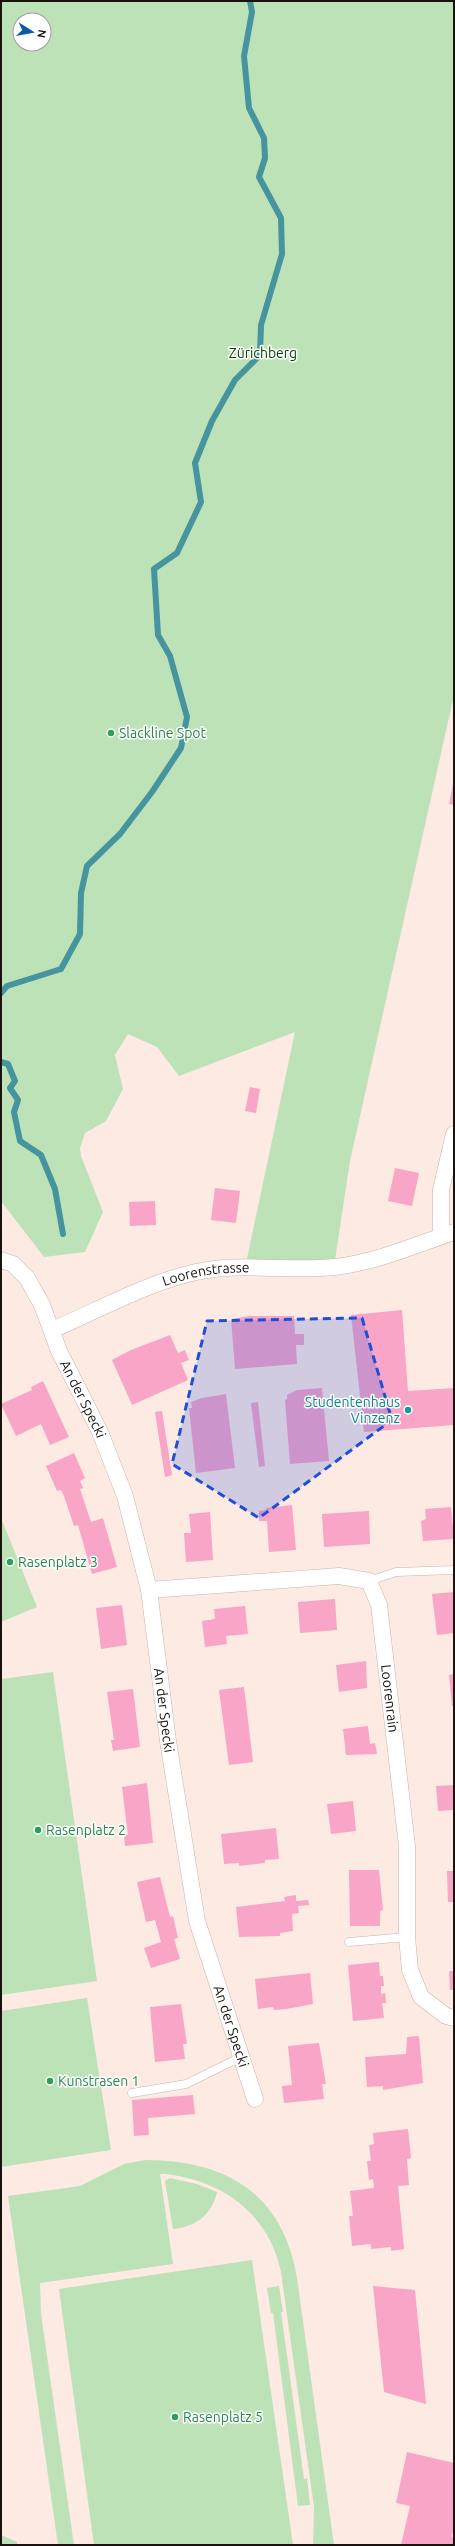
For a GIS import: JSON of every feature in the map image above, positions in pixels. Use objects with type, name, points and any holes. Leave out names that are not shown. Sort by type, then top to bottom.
[{"type":"street","points":[[448,1234],[441,1190],[454,1134]]},
{"type":"street","name":"Loorenstrasse","points":[[52,1330],[173,1278],[197,1272],[220,1269],[334,1267],[388,1256],[448,1234]]},
{"type":"street","points":[[1,1260],[13,1264],[27,1278],[52,1330]]},
{"type":"street","name":"An der Specki","points":[[52,1330],[59,1351],[100,1432],[125,1496],[149,1590],[168,1741],[197,1921],[255,2099]]},
{"type":"street","points":[[149,1590],[339,1576],[369,1581]]},
{"type":"street","name":"Loorenrain","points":[[369,1581],[379,1605],[407,1846],[407,1937],[410,1970],[421,1997],[446,2016],[454,2018]]},
{"type":"lane","points":[[369,1581],[396,1572],[454,1570]]},
{"type":"lane","points":[[349,1942],[407,1937]]},
{"type":"lane","points":[[132,2094],[186,2084],[241,2057]]},
{"type":"highlighted area","points":[[362,1318],[392,1420],[259,1518],[172,1464],[207,1321]]},
{"type":"green space","name":"Zürichberg","points":[[1,1],[454,1],[454,695],[350,1161],[334,1267],[245,1268],[295,1032],[179,1076],[157,1047],[128,1034],[115,1055],[123,1089],[106,1121],[85,1133],[80,1148],[81,1156],[103,1212],[85,1252],[44,1257],[1,1201]]},
{"type":"green space","name":"Rasenplatz 3","points":[[1,1518],[37,1607],[1,1622]]},
{"type":"green space","name":"Rasenplatz 2","points":[[53,1672],[97,1981],[1,1995],[1,1679]]},
{"type":"green space","name":"Kunstrasen 1","points":[[87,1998],[111,2150],[1,2167],[1,2011]]},
{"type":"green space","points":[[145,2160],[174,2162],[201,2167],[225,2175],[246,2188],[264,2204],[279,2224],[290,2249],[297,2278],[334,2545],[313,2545],[314,2507],[281,2272],[275,2251],[266,2233],[254,2217],[224,2192],[186,2178],[160,2174],[173,2264],[40,2283],[41,2314],[74,2545],[58,2545],[8,2196],[80,2186],[124,2164]]},
{"type":"green space","points":[[170,2178],[197,2184],[217,2192],[215,2200],[207,2213],[188,2226],[173,2229],[165,2181]]},
{"type":"green space","name":"Rasenplatz 5","points":[[252,2260],[293,2545],[94,2545],[59,2289]]},
{"type":"green space","points":[[279,2286],[283,2312],[281,2312],[304,2479],[307,2478],[310,2505],[298,2506],[273,2313],[271,2313],[267,2288]]},
{"type":"green space","points":[[1,2535],[17,2542],[17,2545],[1,2545]]},
{"type":"building","points":[[454,784],[454,805],[449,804]]},
{"type":"building","points":[[250,1087],[260,1089],[256,1113],[245,1111]]},
{"type":"building","points":[[395,1168],[419,1173],[412,1206],[388,1201]]},
{"type":"building","points":[[215,1188],[240,1191],[236,1223],[211,1220]]},
{"type":"building","points":[[155,1201],[156,1225],[130,1226],[129,1202]]},
{"type":"building","points":[[402,1310],[408,1391],[454,1388],[454,1425],[364,1432],[351,1315]]},
{"type":"building","points":[[251,1316],[294,1316],[295,1334],[304,1334],[304,1345],[296,1345],[297,1364],[235,1369],[231,1319]]},
{"type":"building","points":[[170,1335],[178,1353],[185,1350],[189,1360],[181,1363],[188,1380],[132,1405],[112,1360],[131,1350]]},
{"type":"building","points":[[43,1381],[69,1437],[50,1445],[41,1424],[16,1436],[1,1404],[32,1390],[31,1387]]},
{"type":"building","points":[[322,1388],[329,1461],[290,1464],[285,1400],[287,1399],[287,1395],[297,1390]]},
{"type":"building","points":[[226,1394],[235,1468],[196,1473],[189,1408],[192,1408],[191,1402],[202,1398]]},
{"type":"building","points":[[258,1402],[265,1466],[259,1467],[251,1403]]},
{"type":"building","points":[[162,1411],[172,1475],[165,1477],[155,1412]]},
{"type":"building","points":[[74,1453],[85,1478],[80,1481],[83,1488],[80,1489],[91,1522],[103,1518],[117,1567],[92,1574],[78,1525],[74,1526],[64,1496],[61,1490],[57,1491],[46,1466]]},
{"type":"building","points":[[292,1505],[296,1550],[269,1552],[267,1521],[259,1521],[259,1511],[266,1510],[266,1508]]},
{"type":"building","points":[[451,1507],[454,1539],[423,1541],[421,1521],[426,1519],[425,1509]]},
{"type":"building","points":[[369,1511],[370,1544],[324,1547],[322,1514]]},
{"type":"building","points":[[210,1512],[213,1560],[186,1562],[184,1533],[191,1533],[189,1514]]},
{"type":"building","points":[[454,1592],[454,1633],[437,1635],[432,1594]]},
{"type":"building","points":[[335,1599],[337,1630],[300,1633],[298,1602]]},
{"type":"building","points":[[122,1605],[127,1645],[101,1649],[96,1608]]},
{"type":"building","points":[[245,1606],[248,1634],[226,1636],[227,1644],[205,1647],[202,1621],[215,1619],[214,1609]]},
{"type":"building","points":[[366,1661],[367,1688],[339,1692],[336,1665]]},
{"type":"building","points":[[454,1674],[454,1706],[452,1706],[449,1675]]},
{"type":"building","points":[[244,1687],[253,1762],[229,1765],[219,1690]]},
{"type":"building","points":[[133,1689],[140,1747],[113,1751],[111,1740],[114,1740],[107,1692]]},
{"type":"building","points":[[368,1726],[370,1744],[375,1743],[377,1754],[346,1755],[343,1729]]},
{"type":"building","points":[[147,1783],[153,1843],[125,1846],[124,1835],[128,1835],[122,1787]]},
{"type":"building","points":[[454,1785],[454,1810],[438,1811],[436,1786]]},
{"type":"building","points":[[353,1801],[356,1831],[331,1834],[327,1804]]},
{"type":"building","points":[[276,1828],[279,1859],[265,1860],[265,1863],[239,1866],[239,1863],[224,1864],[221,1834]]},
{"type":"building","points":[[349,1870],[379,1870],[383,1910],[380,1911],[380,1926],[350,1926]]},
{"type":"building","points":[[447,1871],[454,1871],[454,1902],[448,1902]]},
{"type":"building","points":[[160,1877],[170,1917],[173,1916],[178,1938],[174,1939],[180,1959],[151,1968],[144,1948],[161,1942],[155,1920],[146,1922],[137,1882]]},
{"type":"building","points":[[296,1895],[296,1901],[308,1900],[309,1905],[298,1906],[299,1913],[292,1914],[293,1931],[280,1933],[280,1936],[239,1937],[236,1907],[285,1901],[284,1897]]},
{"type":"building","points":[[379,1962],[380,1976],[383,1976],[384,1986],[381,1986],[381,1994],[385,1993],[386,2003],[382,2003],[384,2018],[353,2021],[348,1965]]},
{"type":"building","points":[[449,1971],[454,1971],[454,1990],[450,1990]]},
{"type":"building","points":[[310,1973],[313,2004],[286,2009],[274,2010],[273,2007],[258,2009],[255,1979]]},
{"type":"building","points":[[181,2004],[187,2044],[183,2044],[185,2059],[155,2062],[150,2007]]},
{"type":"building","points":[[419,2036],[423,2083],[383,2090],[383,2086],[367,2087],[365,2057],[406,2054],[407,2037]]},
{"type":"building","points":[[319,2043],[326,2084],[322,2084],[324,2099],[284,2103],[282,2086],[292,2085],[288,2046]]},
{"type":"building","points":[[193,2095],[195,2114],[148,2118],[149,2135],[134,2136],[132,2100]]},
{"type":"building","points":[[408,2129],[411,2158],[407,2159],[409,2185],[398,2186],[404,2249],[391,2251],[391,2247],[371,2249],[371,2244],[352,2246],[349,2216],[353,2216],[350,2191],[374,2188],[373,2179],[369,2180],[367,2161],[371,2161],[369,2145],[374,2144],[373,2133]]},
{"type":"building","points":[[373,2286],[415,2290],[426,2404],[384,2392]]},
{"type":"building","points":[[407,2452],[454,2463],[454,2527],[452,2537],[454,2538],[454,2545],[401,2545],[410,2506],[396,2503]]},
{"type":"waterway","points":[[1,993],[7,986],[61,969],[80,934],[81,893],[87,866],[120,834],[152,792],[181,748],[187,717],[170,656],[158,635],[154,569],[177,553],[201,502],[195,463],[212,421],[235,380],[260,355],[261,325],[282,254],[281,218],[259,177],[265,158],[264,138],[249,108],[244,56],[252,12],[250,1]]},
{"type":"waterway","points":[[1,1062],[8,1064],[15,1081],[10,1088],[18,1100],[14,1112],[20,1141],[41,1155],[55,1189],[63,1234]]},
{"type":"place","name":"Slackline Spot","points":[[111,733]]},
{"type":"place","name":"Studentenhaus Vinzenz","points":[[408,1410]]},
{"type":"place","name":"Rasenplatz 3","points":[[10,1562]]},
{"type":"place","name":"Rasenplatz 2","points":[[38,1830]]},
{"type":"place","name":"Kunstrasen 1","points":[[50,2081]]},
{"type":"place","name":"Rasenplatz 5","points":[[175,2417]]}]
